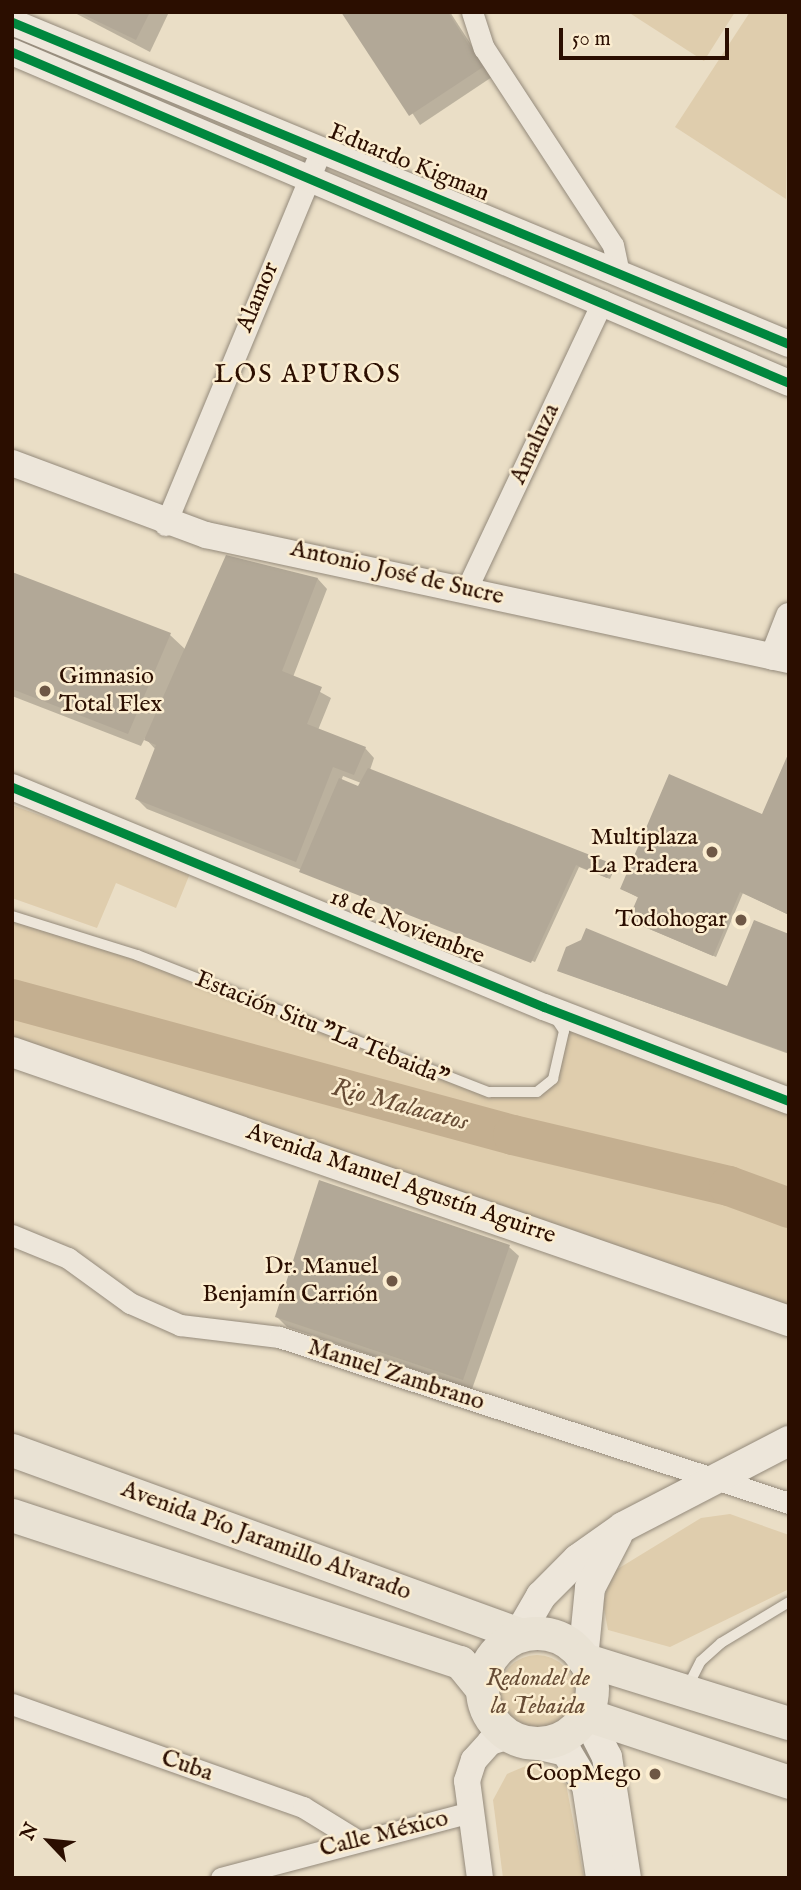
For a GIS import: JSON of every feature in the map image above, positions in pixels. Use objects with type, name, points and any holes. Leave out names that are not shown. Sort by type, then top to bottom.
[{"type":"main road","name":"Avenida Manuel Agustín Aguirre","points":[[12,1052],[789,1321]]},
{"type":"main road","points":[[601,1878],[587,1786],[566,1751],[522,1740],[489,1717],[482,1689],[492,1658],[519,1634],[541,1596],[622,1527],[789,1441]]},
{"type":"main road","name":"Avenida Pío Jaramillo Alvarado","points":[[12,1450],[519,1634]]},
{"type":"main road","name":"Avenida Pío Jaramillo Alvarado","points":[[12,1515],[460,1662],[482,1689]]},
{"type":"main road","points":[[522,1740],[569,1733],[585,1714],[591,1677],[583,1659],[590,1588],[622,1527]]},
{"type":"main road","points":[[519,1634],[546,1633],[583,1659],[687,1688],[789,1723]]},
{"type":"main road","points":[[585,1714],[789,1782]]},
{"type":"main road","points":[[585,1714],[607,1757],[626,1878]]},
{"type":"street","points":[[472,12],[484,48],[613,245],[618,268],[603,300]]},
{"type":"street","points":[[14,57],[21,26]]},
{"type":"street","name":"Eduardo Kigman","points":[[21,26],[618,268],[789,344]]},
{"type":"street","name":"Eduardo Kigman","points":[[14,57],[309,175],[603,300],[789,383]]},
{"type":"street","name":"Alamor","points":[[165,525],[322,148]]},
{"type":"street","name":"Amaluza","points":[[467,588],[603,300]]},
{"type":"street","name":"Antonio José de Sucre","points":[[12,463],[165,525],[467,588],[781,659]]},
{"type":"street","points":[[781,659],[789,616]]},
{"type":"street","name":"18 de Noviembre","points":[[12,787],[544,1007],[789,1101]]},
{"type":"street","name":"Manuel Zambrano","points":[[12,1235],[68,1258],[130,1303],[180,1325],[279,1337],[789,1503]]},
{"type":"street","name":"Cuba","points":[[12,1704],[303,1807],[355,1839]]},
{"type":"street","points":[[480,1878],[467,1813],[474,1760],[490,1742],[522,1740]]},
{"type":"street","name":"Calle México","points":[[221,1878],[355,1839],[467,1813]]},
{"type":"lane","name":"Estación Situ \"La Tebaida\"","points":[[12,916],[137,955],[489,1092],[537,1092],[553,1079],[564,1031],[544,1007]]},
{"type":"lane","points":[[687,1688],[701,1661],[721,1643],[789,1602]]},
{"type":"green space","points":[[628,12],[735,12],[704,61]]},
{"type":"green space","points":[[750,12],[789,12],[786,199],[675,127]]},
{"type":"green space","points":[[12,805],[191,871],[176,908],[116,883],[97,928],[12,898]]},
{"type":"green space","points":[[12,917],[137,955],[460,1084],[537,1092],[553,1079],[564,1031],[555,1017],[789,1101],[789,1321],[12,1052]]},
{"type":"green space","points":[[730,1514],[789,1535],[789,1589],[670,1647],[608,1630],[603,1603],[611,1573],[701,1518]]},
{"type":"green space","name":"Redondel de la Tebaida","points":[[537,1655],[552,1658],[564,1666],[572,1678],[575,1693],[572,1708],[564,1720],[552,1728],[537,1731],[522,1728],[510,1720],[502,1708],[499,1693],[502,1678],[510,1666],[522,1658]]},
{"type":"green space","points":[[528,1765],[566,1784],[584,1878],[503,1878],[493,1800],[507,1774]]},
{"type":"building","points":[[78,12],[150,12],[136,40]]},
{"type":"building","points":[[341,12],[448,12],[483,67],[409,116]]},
{"type":"building","points":[[226,555],[318,578],[282,671],[322,687],[307,724],[366,747],[354,775],[333,767],[296,862],[135,799],[156,745],[144,740]]},
{"type":"building","points":[[12,572],[171,633],[128,734],[12,689]]},
{"type":"building","name":"Multiplaza La Pradera","points":[[789,752],[789,915],[740,892],[713,956],[628,920],[638,897],[620,889],[669,774],[762,814]]},
{"type":"building","points":[[368,768],[613,864],[607,878],[576,865],[531,963],[299,872],[339,778],[358,786]]},
{"type":"building","points":[[754,920],[789,934],[789,1053],[557,971],[566,947],[581,940],[586,928],[727,986]]},
{"type":"building","name":"Dr. Manuel Benjamín Carrión","points":[[319,1180],[510,1245],[463,1380],[275,1317]]},
{"type":"waterway","name":"Rio Malacatos","points":[[12,999],[513,1135],[729,1186],[789,1208]]},
{"type":"cycle path","points":[[12,22],[789,344]]},
{"type":"cycle path","points":[[12,52],[789,383]]},
{"type":"cycle path","points":[[12,787],[544,1007],[789,1101]]},
{"type":"place","name":"Gimnasio Total Flex","points":[[45,691]]},
{"type":"place","name":"Multiplaza La Pradera","points":[[712,852]]},
{"type":"place","name":"Todohogar","points":[[741,920]]},
{"type":"place","name":"Dr. Manuel Benjamín Carrión","points":[[392,1281]]},
{"type":"place","name":"CoopMego","points":[[655,1774]]},
{"type":"district","name":"LOS APUROS","points":[[308,375]]}]
